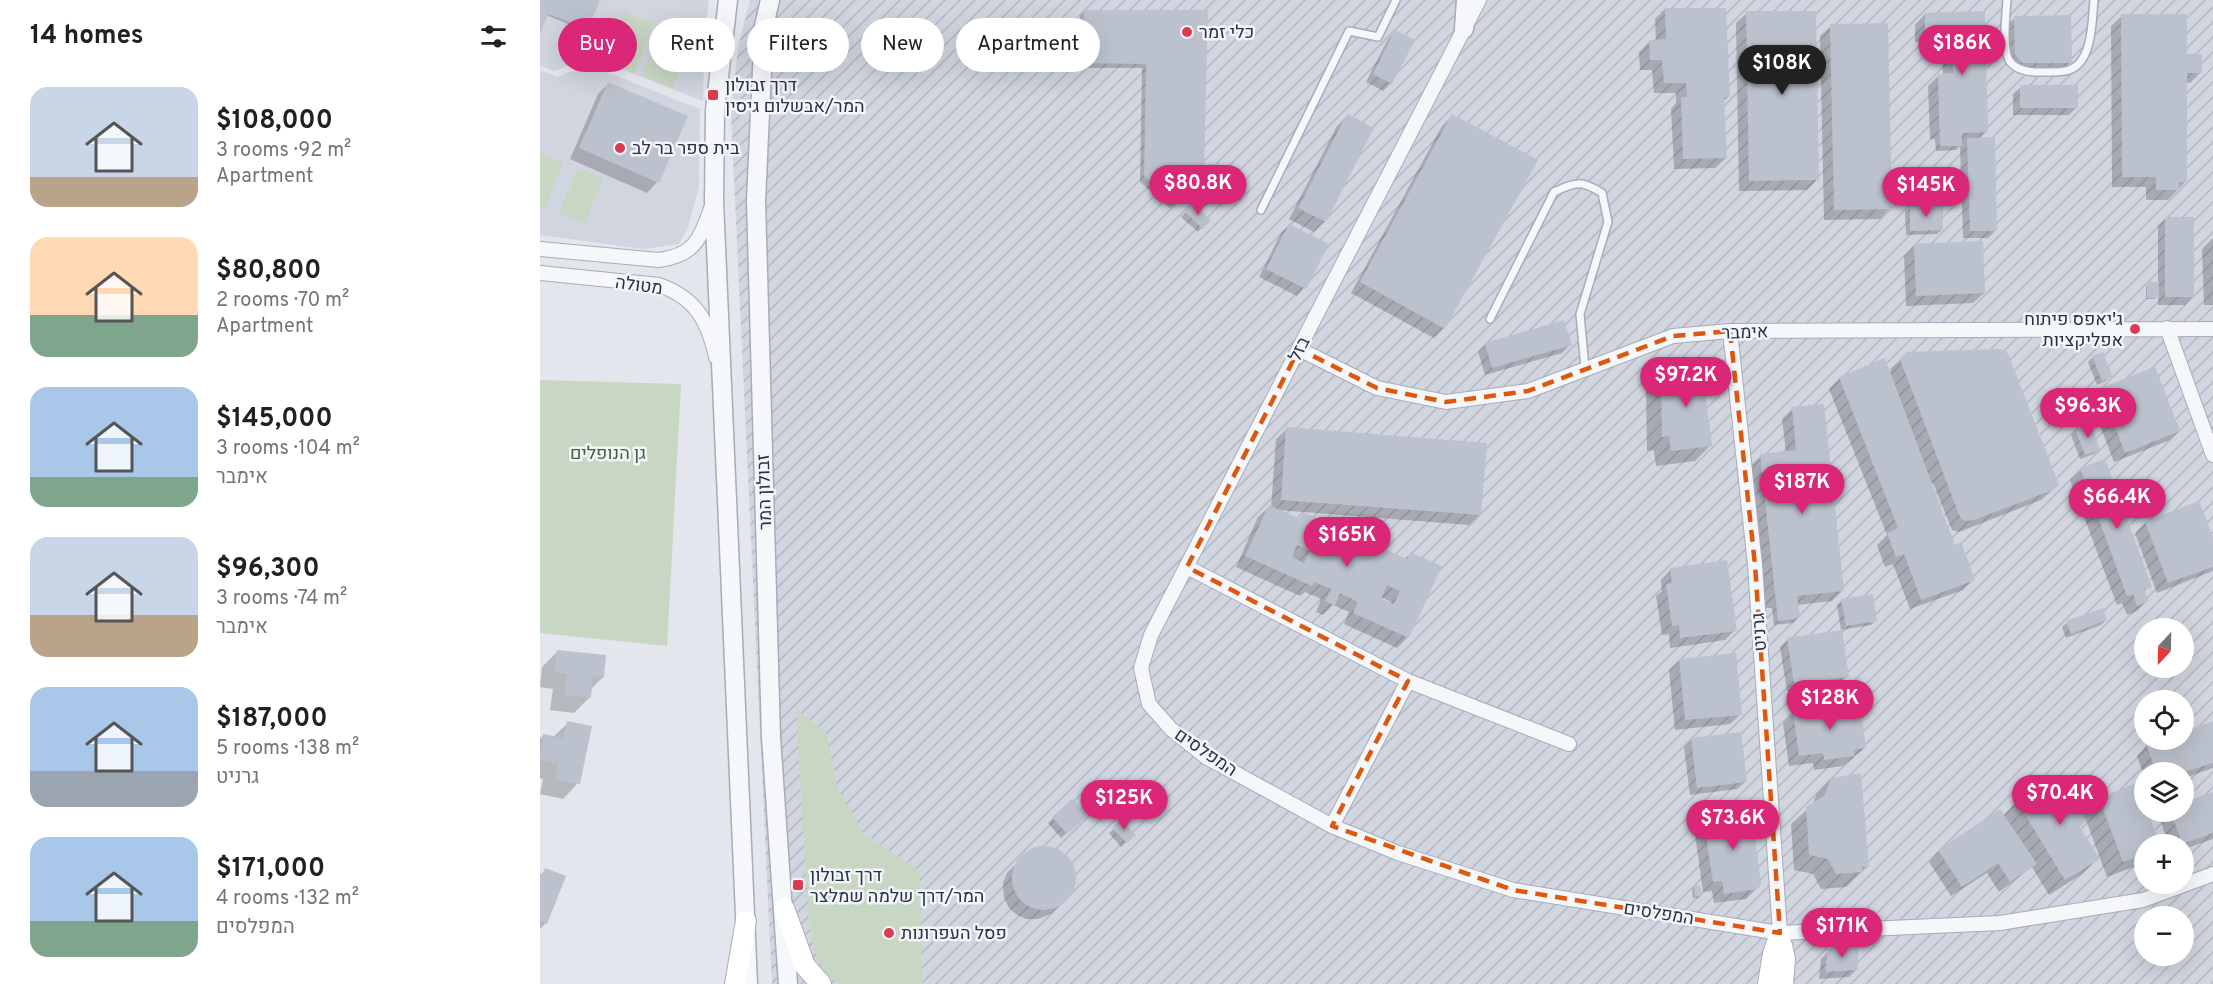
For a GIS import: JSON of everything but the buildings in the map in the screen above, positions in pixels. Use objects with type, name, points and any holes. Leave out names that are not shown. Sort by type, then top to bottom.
[{"type":"main road","points":[[784,908],[805,966],[821,984]]},
{"type":"main road","points":[[735,984],[746,921]]},
{"type":"main road","points":[[1768,984],[1773,954],[1780,933]]},
{"type":"main road","points":[[1780,933],[1785,959],[1783,984]]},
{"type":"street","name":"זבולון המר","points":[[728,0],[716,110],[714,201],[748,984]]},
{"type":"street","name":"זבולון המר","points":[[766,18],[770,0]]},
{"type":"street","points":[[767,18],[775,0]]},
{"type":"street","points":[[1464,29],[1466,0]]},
{"type":"street","name":"בזל","points":[[1149,704],[1141,668],[1151,635],[1479,0]]},
{"type":"street","name":"זבולון המר","points":[[762,72],[756,201],[771,737],[788,984]]},
{"type":"street","name":"מטולה","points":[[540,249],[658,260],[673,258],[685,254],[696,244],[714,201]]},
{"type":"street","name":"מטולה","points":[[540,273],[659,285],[686,297],[709,332],[720,376]]},
{"type":"street","points":[[2167,328],[2213,455]]},
{"type":"street","name":"אימבר","points":[[1299,349],[1377,388],[1446,402],[1528,391],[1673,336],[1730,331],[2213,329]]},
{"type":"street","name":"גרניט","points":[[1730,331],[1755,565],[1780,933]]},
{"type":"street","points":[[1187,567],[1408,681],[1569,744]]},
{"type":"street","points":[[1332,826],[1408,681]]},
{"type":"street","name":"המפלסים","points":[[1149,704],[1171,729],[1206,757],[1332,826],[1398,854],[1513,890],[1780,933],[2000,922],[2143,900],[2213,874]]},
{"type":"lane","points":[[1261,210],[1349,31],[1378,37],[1396,0]]},
{"type":"lane","points":[[2007,0],[2006,42],[2009,60],[2018,68],[2029,72],[2069,70],[2078,65],[2085,55],[2092,34],[2094,0]]},
{"type":"lane","points":[[1490,319],[1554,192],[1574,183],[1588,184],[1602,193],[1608,222],[1580,314],[1585,368]]},
{"type":"highlighted area","points":[[1730,331],[1755,565],[1780,933],[1513,890],[1332,826],[1408,681],[1187,567],[1299,349],[1377,388],[1446,402],[1528,391],[1673,336]]},
{"type":"shaded area","points":[[540,0],[709,0],[707,18],[649,18],[649,72],[704,72],[703,101],[629,72],[637,72],[637,18],[558,18],[558,70],[540,66]]},
{"type":"shaded area","points":[[750,0],[2213,0],[2213,984],[772,984],[731,115],[738,48]]},
{"type":"shaded area","name":"בית ספר בר לב","points":[[540,70],[557,77],[570,72],[607,72],[700,109],[699,187],[688,227],[679,244],[644,249],[540,235]]},
{"type":"green space","points":[[624,12],[649,21],[649,36],[637,68],[637,18],[622,18]]},
{"type":"green space","points":[[649,57],[649,72],[679,72],[673,88],[642,76]]},
{"type":"green space","points":[[540,153],[563,163],[545,208],[540,206]]},
{"type":"green space","points":[[577,168],[603,178],[585,224],[559,213]]},
{"type":"green space","name":"גן הנופלים","points":[[540,380],[681,384],[667,646],[540,633]]},
{"type":"green space","points":[[796,709],[826,732],[838,789],[863,833],[919,870],[923,984],[841,984],[827,974],[818,959],[809,925]]},
{"type":"place","name":"כלי זמר","points":[[1187,32]]},
{"type":"place","name":"דרך זבולון המר/אבשלום גיסין","points":[[713,95]]},
{"type":"place","name":"בית ספר בר לב","points":[[620,148]]},
{"type":"place","name":"ג'יאפס פיתוח אפליקציות","points":[[2135,329]]},
{"type":"place","name":"דרך זבולון המר/דרך שלמה שמלצר","points":[[798,885]]},
{"type":"place","name":"פסל העפרונות","points":[[889,933]]}]
